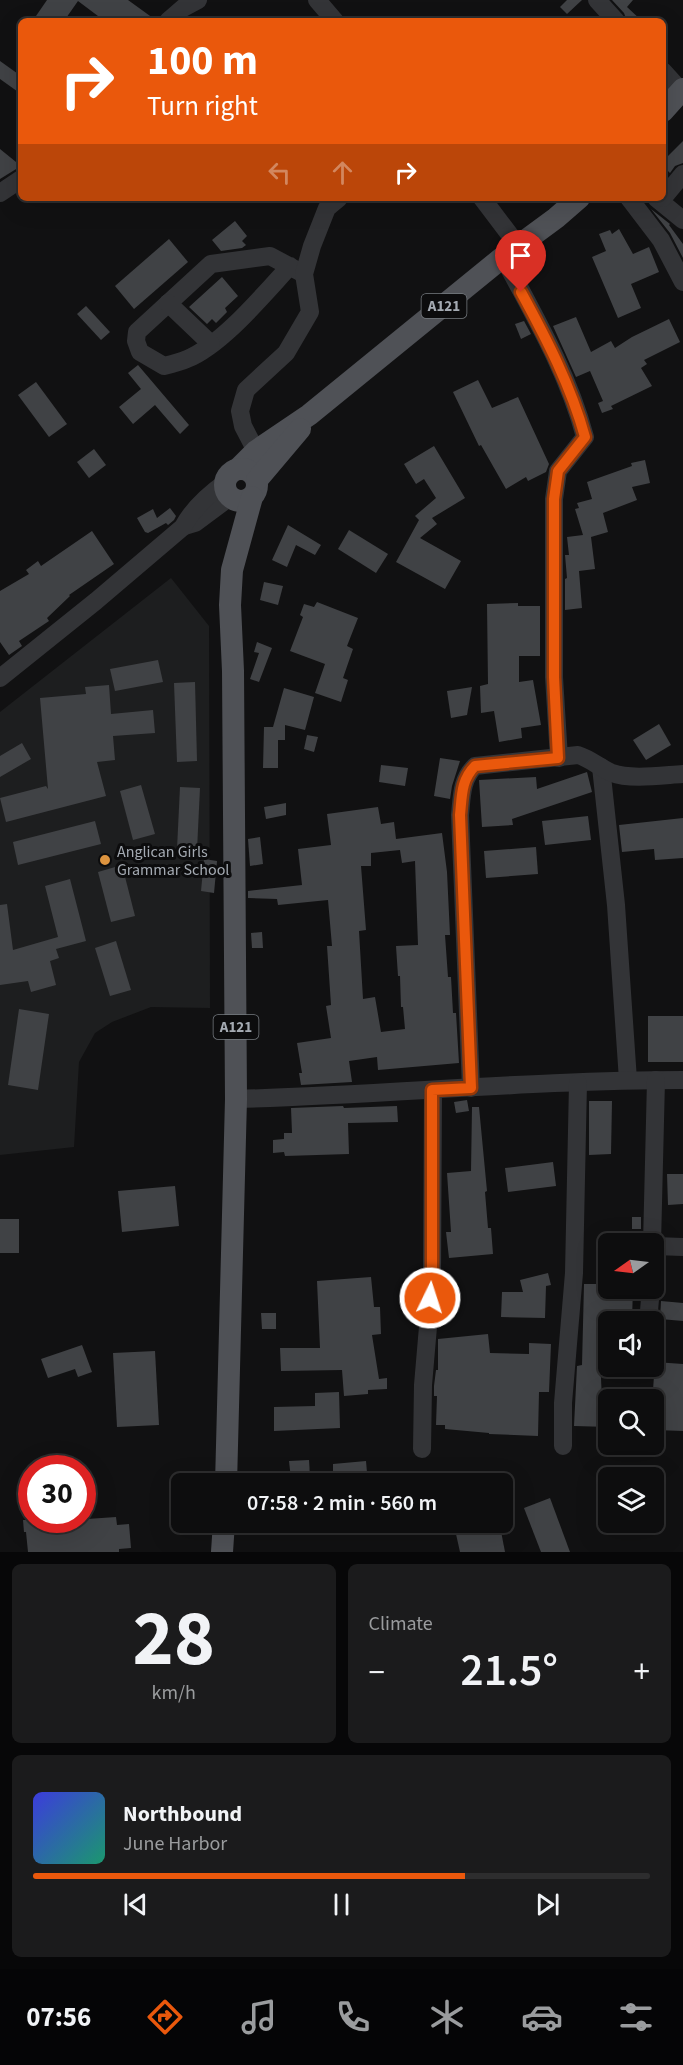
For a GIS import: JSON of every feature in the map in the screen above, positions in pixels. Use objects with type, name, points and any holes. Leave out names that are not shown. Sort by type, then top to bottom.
[{"type":"main road","name":"A121","points":[[226,1473],[236,1099],[234,681],[230,604],[232,570],[230,540],[240,487],[256,451],[309,415],[575,201]]},
{"type":"main road","name":"A121","points":[[240,487],[293,439],[309,415]]},
{"type":"main road","points":[[222,1552],[223,1533]]},
{"type":"street","points":[[171,18],[198,0]]},
{"type":"street","points":[[317,0],[333,18]]},
{"type":"street","points":[[597,0],[613,18]]},
{"type":"street","points":[[666,77],[677,101]]},
{"type":"street","points":[[666,192],[683,174]]},
{"type":"street","points":[[0,192],[18,181]]},
{"type":"street","points":[[256,451],[243,426],[240,411],[246,390],[286,353],[310,312],[297,270],[270,256],[211,264],[137,332],[136,341],[140,352],[164,366],[188,359],[211,344],[297,270],[312,246],[327,208],[335,201]]},
{"type":"street","points":[[484,201],[511,252],[579,413],[585,437],[558,471],[554,499],[554,677],[558,758]]},
{"type":"street","points":[[631,201],[661,240],[683,282]]},
{"type":"street","points":[[662,201],[683,220]]},
{"type":"street","points":[[168,303],[211,344]]},
{"type":"street","points":[[0,678],[183,527],[188,516],[210,494],[240,487]]},
{"type":"street","points":[[471,1088],[460,815],[462,785],[468,773],[475,766],[578,755],[589,758],[612,773],[625,776],[683,774]]},
{"type":"street","points":[[602,767],[616,905],[628,1080]]},
{"type":"street","points":[[236,1099],[336,1096],[628,1080],[683,1080]]},
{"type":"street","points":[[653,1233],[656,1080]]},
{"type":"street","points":[[563,1446],[563,1403],[574,1273],[578,1083]]},
{"type":"street","points":[[422,1449],[423,1385],[432,1280],[432,1090]]},
{"type":"street","points":[[664,1246],[683,1247]]},
{"type":"shaded area","name":"Anglican Girls Grammar School","points":[[171,578],[209,626],[210,1008],[151,1007],[112,1022],[95,1033],[79,1062],[74,1147],[0,1155],[0,712]]},
{"type":"building","points":[[47,0],[128,0],[153,18],[97,18],[98,16],[78,1],[66,18],[36,16]]},
{"type":"building","points":[[567,0],[582,0],[567,14],[560,7]]},
{"type":"building","points":[[612,0],[633,0],[627,7],[639,18],[626,18]]},
{"type":"building","points":[[0,61],[18,74],[18,92],[0,79]]},
{"type":"building","points":[[683,141],[683,163],[675,166],[670,173],[666,169],[666,158]]},
{"type":"building","points":[[0,149],[18,164],[18,168],[0,179]]},
{"type":"building","points":[[651,209],[670,224],[683,244],[683,258],[670,233]]},
{"type":"building","points":[[235,221],[247,236],[242,241],[246,245],[242,248],[221,251],[212,240]]},
{"type":"building","points":[[619,229],[633,254],[649,247],[659,272],[631,284],[641,308],[618,318],[592,257],[606,251],[599,234],[610,230],[612,234]]},
{"type":"building","points":[[169,239],[188,262],[134,309],[115,286]]},
{"type":"building","points":[[222,277],[238,296],[225,308],[227,312],[216,323],[212,319],[207,324],[189,307]]},
{"type":"building","points":[[86,306],[110,332],[101,340],[77,314]]},
{"type":"building","points":[[576,317],[591,352],[611,341],[615,348],[669,319],[680,342],[644,360],[647,364],[641,368],[652,386],[611,406],[613,409],[602,413],[598,403],[603,401],[590,371],[576,377],[553,326]]},
{"type":"building","points":[[524,321],[531,334],[521,339],[515,324]]},
{"type":"building","points":[[138,365],[189,425],[180,434],[155,405],[133,424],[119,407],[141,389],[128,373]]},
{"type":"building","points":[[478,380],[492,408],[518,397],[549,464],[546,472],[528,481],[526,477],[506,489],[481,445],[479,446],[453,392]]},
{"type":"building","points":[[36,382],[67,424],[49,437],[18,395]]},
{"type":"building","points":[[434,446],[465,498],[432,518],[437,524],[420,538],[461,561],[445,589],[396,562],[419,520],[415,516],[436,498],[424,479],[416,484],[404,464]]},
{"type":"building","points":[[94,449],[106,465],[89,478],[77,462]]},
{"type":"building","points":[[645,460],[650,483],[632,487],[637,500],[603,513],[608,532],[591,537],[595,569],[579,571],[582,608],[565,610],[565,579],[567,578],[565,555],[569,555],[567,537],[583,535],[575,509],[579,508],[577,503],[592,499],[587,482],[632,466],[631,463]]},
{"type":"building","points":[[170,508],[176,516],[174,520],[168,525],[166,523],[148,533],[145,532],[137,518],[153,509],[157,518]]},
{"type":"building","points":[[288,525],[321,545],[315,555],[296,545],[287,567],[272,560]]},
{"type":"building","points":[[349,530],[388,554],[376,573],[338,549]]},
{"type":"building","points":[[92,531],[114,564],[69,595],[47,618],[49,621],[19,641],[22,646],[9,655],[0,642],[0,591],[29,574],[26,570],[38,561],[41,566]]},
{"type":"building","points":[[264,582],[283,586],[278,605],[260,600]]},
{"type":"building","points":[[317,602],[358,618],[347,646],[353,649],[343,678],[348,680],[341,702],[315,693],[325,664],[290,651],[303,617],[300,615],[304,604],[314,607]]},
{"type":"building","points":[[518,603],[518,606],[540,606],[540,656],[519,656],[519,682],[533,680],[541,725],[521,728],[522,738],[499,742],[494,711],[481,713],[480,686],[488,684],[487,604]]},
{"type":"building","points":[[257,642],[272,648],[259,682],[250,679],[259,653],[254,652]]},
{"type":"building","points":[[158,660],[163,682],[115,691],[110,669]]},
{"type":"building","points":[[195,682],[197,761],[177,762],[174,683]]},
{"type":"building","points":[[109,685],[111,714],[153,710],[155,733],[113,736],[115,760],[97,762],[106,796],[6,822],[0,798],[46,786],[48,789],[40,698],[86,694],[85,687]]},
{"type":"building","points":[[472,687],[467,715],[451,718],[447,691]]},
{"type":"building","points":[[284,688],[314,697],[305,730],[285,725],[285,740],[278,740],[278,768],[263,768],[264,727],[273,727]]},
{"type":"building","points":[[659,724],[671,745],[646,760],[633,740]]},
{"type":"building","points":[[307,735],[318,737],[314,752],[304,749]]},
{"type":"building","points":[[22,743],[31,759],[0,777],[0,756]]},
{"type":"building","points":[[440,758],[460,761],[450,799],[434,796]]},
{"type":"building","points":[[381,765],[408,768],[405,786],[379,782]]},
{"type":"building","points":[[587,772],[592,792],[512,819],[513,825],[482,827],[479,780],[536,777],[537,789]]},
{"type":"building","points":[[141,785],[155,834],[133,840],[120,791]]},
{"type":"building","points":[[180,787],[200,788],[197,850],[177,849]]},
{"type":"building","points":[[286,803],[286,815],[266,819],[264,807]]},
{"type":"building","points":[[378,807],[381,824],[394,822],[396,839],[442,833],[447,872],[450,935],[445,935],[448,977],[451,977],[453,1013],[456,1013],[459,1063],[378,1070],[377,1057],[349,1061],[352,1082],[301,1085],[299,1073],[302,1073],[297,1043],[331,1038],[326,1006],[331,1005],[327,946],[332,946],[328,900],[278,905],[277,899],[248,898],[248,891],[302,885],[298,849],[331,845],[327,814]],"holes":[[[400,850],[402,863],[415,861],[418,945],[396,946],[405,1029],[381,1032],[375,997],[363,999],[359,931],[366,930],[361,866],[371,866],[371,853]]]},
{"type":"building","points":[[588,816],[591,840],[545,845],[542,821]]},
{"type":"building","points":[[683,818],[683,858],[655,860],[654,849],[622,852],[619,825]]},
{"type":"building","points":[[95,821],[101,844],[18,865],[13,842]]},
{"type":"building","points":[[260,837],[263,864],[250,866],[248,839]]},
{"type":"building","points":[[536,847],[538,874],[486,878],[484,851]]},
{"type":"building","points":[[204,859],[217,861],[214,893],[201,891]]},
{"type":"building","points":[[122,865],[135,916],[111,922],[98,872]]},
{"type":"building","points":[[70,879],[86,941],[56,949],[59,958],[50,961],[56,985],[31,992],[28,981],[0,985],[0,905],[7,904],[13,950],[58,937],[45,886]]},
{"type":"building","points":[[262,932],[263,948],[252,948],[251,933]]},
{"type":"building","points":[[116,941],[131,990],[110,996],[95,948]]},
{"type":"building","points":[[19,1009],[49,1014],[38,1090],[8,1085]]},
{"type":"building","points":[[648,1016],[683,1016],[683,1062],[648,1062]]},
{"type":"building","points":[[467,1100],[469,1111],[456,1113],[454,1102]]},
{"type":"building","points":[[589,1101],[612,1101],[611,1154],[589,1155]]},
{"type":"building","points":[[343,1106],[344,1108],[397,1106],[398,1122],[348,1123],[349,1154],[285,1156],[284,1152],[273,1153],[273,1140],[284,1139],[284,1133],[292,1133],[291,1108]]},
{"type":"building","points":[[472,1107],[479,1107],[488,1228],[491,1228],[493,1254],[449,1258],[446,1232],[451,1232],[447,1173],[471,1171]]},
{"type":"building","points":[[553,1162],[556,1186],[508,1192],[505,1168]]},
{"type":"building","points":[[667,1174],[683,1174],[683,1204],[668,1205]]},
{"type":"building","points":[[175,1186],[179,1226],[122,1232],[118,1191]]},
{"type":"building","points":[[632,1217],[641,1217],[641,1229],[632,1229]]},
{"type":"building","points":[[0,1219],[19,1219],[19,1253],[0,1253]]},
{"type":"building","points":[[548,1273],[551,1285],[546,1286],[545,1318],[501,1317],[502,1292],[523,1292],[520,1280]]},
{"type":"building","points":[[371,1277],[374,1307],[380,1307],[381,1334],[372,1335],[379,1379],[387,1378],[387,1389],[368,1390],[368,1394],[344,1396],[342,1370],[281,1371],[280,1348],[320,1348],[317,1281]]},
{"type":"building","points":[[584,1284],[598,1284],[598,1299],[633,1299],[632,1311],[598,1311],[598,1377],[601,1377],[601,1389],[598,1389],[598,1427],[574,1426],[577,1366],[582,1365]]},
{"type":"building","points":[[661,1301],[683,1303],[683,1321],[664,1319],[664,1311],[660,1311]]},
{"type":"building","points":[[261,1313],[276,1313],[276,1329],[262,1329]]},
{"type":"building","points":[[488,1334],[490,1353],[529,1354],[529,1343],[551,1344],[549,1392],[539,1392],[538,1436],[489,1434],[445,1429],[445,1425],[436,1425],[437,1396],[434,1396],[434,1386],[436,1370],[438,1370],[438,1339]]},
{"type":"building","points":[[82,1345],[92,1372],[78,1377],[75,1369],[48,1378],[41,1359]]},
{"type":"building","points":[[155,1351],[159,1425],[117,1427],[113,1353]]},
{"type":"building","points":[[664,1363],[683,1364],[683,1431],[664,1430],[664,1389],[653,1389],[654,1377],[664,1377]]},
{"type":"building","points":[[339,1392],[340,1428],[274,1431],[274,1407],[315,1406],[315,1393]]},
{"type":"building","points":[[309,1460],[310,1473],[290,1473],[289,1461]]},
{"type":"building","points":[[366,1461],[367,1473],[331,1473],[333,1464]]},
{"type":"building","points":[[550,1498],[570,1552],[541,1552],[524,1508]]},
{"type":"building","points":[[116,1517],[117,1525],[129,1524],[131,1548],[119,1549],[119,1552],[28,1552],[26,1533],[96,1533],[96,1518]]},
{"type":"building","points":[[501,1533],[505,1552],[460,1552],[456,1534]]},
{"type":"place","name":"Anglican Girls Grammar School","points":[[105,860]]},
{"type":"route","points":[[430,1298],[432,1280],[432,1090],[471,1088],[460,815],[462,785],[468,773],[475,766],[558,758],[554,677],[554,499],[558,471],[585,437],[579,413],[549,344],[521,292]]}]
